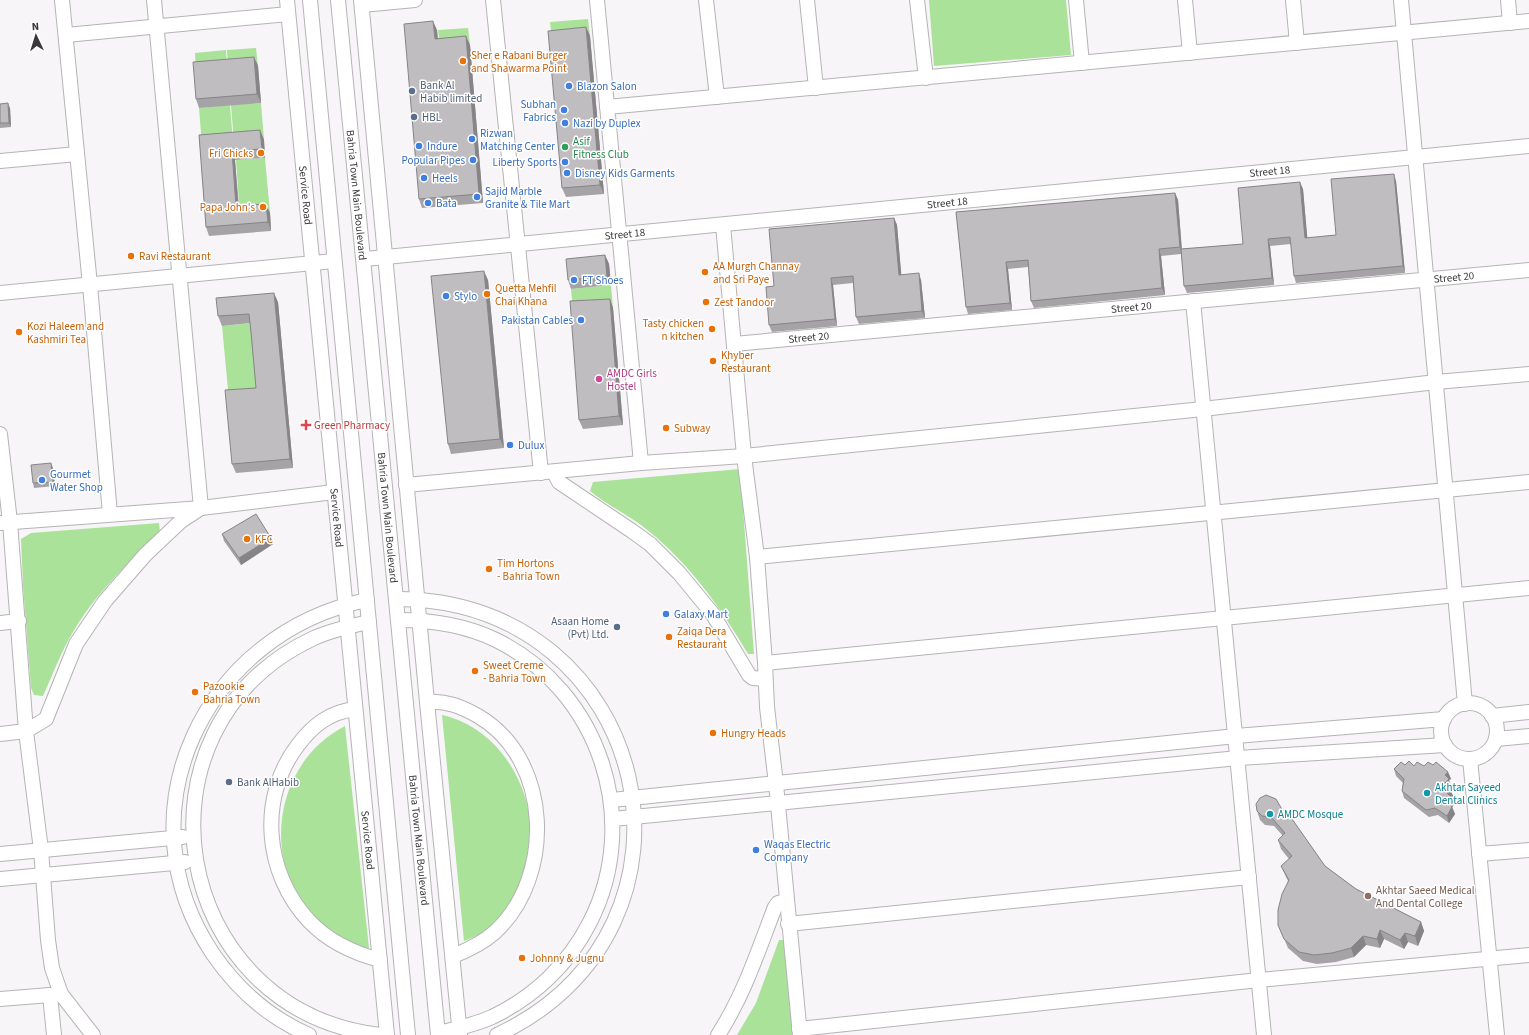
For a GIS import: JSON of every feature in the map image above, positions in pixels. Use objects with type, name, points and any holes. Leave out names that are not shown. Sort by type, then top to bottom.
[{"type":"street","points":[[62,0],[90,285],[110,514]]},
{"type":"street","points":[[154,0],[178,276],[201,508]]},
{"type":"street","points":[[310,0],[408,1035]]},
{"type":"street","name":"Bahria Town Main Boulevard","points":[[338,0],[365,259],[438,1034]]},
{"type":"street","points":[[415,0],[362,2],[384,257],[460,1032]]},
{"type":"street","points":[[493,0],[519,244],[548,472],[559,482],[615,518],[650,544],[679,573],[712,613],[749,675],[753,678],[765,679]]},
{"type":"street","points":[[598,0],[641,463]]},
{"type":"street","points":[[706,0],[717,97]]},
{"type":"street","points":[[807,0],[816,88]]},
{"type":"street","points":[[917,0],[926,78]]},
{"type":"street","points":[[1076,0],[1082,63]]},
{"type":"street","points":[[1185,0],[1190,53]]},
{"type":"street","points":[[1293,0],[1297,43]]},
{"type":"street","points":[[1401,0],[1466,704]]},
{"type":"street","points":[[1508,0],[1510,23]]},
{"type":"street","points":[[66,35],[156,26],[288,7]]},
{"type":"street","name":"Service Road","points":[[288,7],[314,263],[334,492],[387,1035]]},
{"type":"street","points":[[607,107],[1404,34],[1529,21]]},
{"type":"street","name":"Street 18","points":[[365,259],[1529,146]]},
{"type":"street","points":[[0,161],[77,154]]},
{"type":"street","points":[[723,225],[744,456],[757,557],[765,679],[788,924],[800,1032],[1259,980],[1529,955]]},
{"type":"street","points":[[0,293],[334,261]]},
{"type":"street","name":"Street 20","points":[[734,344],[1529,270]]},
{"type":"street","points":[[1193,302],[1264,1035]]},
{"type":"street","points":[[406,485],[641,463],[744,456],[1203,409],[1436,382],[1529,374]]},
{"type":"street","points":[[0,434],[5,523],[19,621],[26,732],[41,850],[48,940],[55,994],[54,1035]]},
{"type":"street","points":[[757,557],[1529,482]]},
{"type":"street","points":[[5,523],[201,508],[334,492]]},
{"type":"street","points":[[0,734],[26,732],[46,719],[76,644],[105,601],[145,555],[181,521],[201,508]]},
{"type":"street","points":[[765,663],[1529,588]]},
{"type":"street","points":[[397,599],[418,599],[450,603],[495,617],[523,631],[562,660],[588,689],[609,722],[624,759],[632,798],[634,817],[633,851],[627,885],[615,918],[599,948],[578,976],[553,1000],[525,1021],[497,1035]]},
{"type":"street","points":[[309,1035],[286,1023],[256,1002],[242,990],[219,962],[200,931],[192,915],[177,863],[175,838],[176,799],[184,760],[199,724],[220,690],[246,661],[276,636],[311,617],[346,604],[367,600]]},
{"type":"street","points":[[398,620],[420,620],[451,625],[481,634],[510,648],[548,676],[569,699],[587,725],[605,769],[612,800],[614,819],[612,851],[606,884],[594,914],[575,948],[546,981],[520,1001],[460,1032],[438,1034]]},
{"type":"street","points":[[0,623],[19,621]]},
{"type":"street","points":[[369,622],[348,626],[314,638],[282,657],[253,682],[229,711],[211,744],[204,761],[195,798],[193,836],[196,861],[203,892],[216,923],[233,950],[254,975],[280,997],[308,1014],[338,1026],[380,1035]]},
{"type":"street","points":[[427,702],[445,702],[469,711],[497,730],[513,749],[531,782],[537,819],[538,834],[534,861],[524,892],[518,903],[507,919],[495,932],[471,949],[453,956]]},
{"type":"street","points":[[1466,704],[1481,706],[1492,716],[1496,723],[1496,739],[1486,753],[1470,759],[1456,755],[1445,745],[1441,727],[1444,719],[1450,711],[1466,704]]},
{"type":"street","points":[[355,709],[344,710],[330,715],[315,725],[293,751],[278,781],[274,797],[271,814],[272,847],[276,864],[287,890],[299,909],[310,922],[336,942],[351,950],[380,960]]},
{"type":"street","points":[[1492,716],[1529,712]]},
{"type":"street","points":[[612,800],[1236,736],[1444,719]]},
{"type":"street","points":[[1496,739],[1529,736]]},
{"type":"street","points":[[614,819],[1238,758],[1445,745]]},
{"type":"street","points":[[1470,759],[1497,1035]]},
{"type":"street","points":[[0,854],[193,836]]},
{"type":"street","points":[[1479,854],[1529,850]]},
{"type":"street","points":[[0,879],[196,861]]},
{"type":"street","points":[[788,924],[1249,877]]},
{"type":"street","points":[[718,1035],[731,1014],[751,973],[775,907],[786,901]]},
{"type":"street","points":[[0,1000],[55,994]]},
{"type":"street","points":[[55,994],[93,1035]]},
{"type":"green space","points":[[929,0],[1066,0],[1071,55],[934,66]]},
{"type":"green space","points":[[588,19],[590,36],[552,40],[550,22]]},
{"type":"green space","points":[[468,28],[470,45],[440,48],[438,30]]},
{"type":"green space","points":[[256,48],[258,66],[228,69],[227,50]]},
{"type":"green space","points":[[226,50],[227,69],[196,71],[195,53]]},
{"type":"green space","points":[[261,103],[264,140],[234,142],[231,105]]},
{"type":"green space","points":[[230,105],[233,142],[202,145],[199,108]]},
{"type":"green space","points":[[265,158],[270,213],[240,216],[236,160]]},
{"type":"green space","points":[[611,285],[613,308],[573,311],[571,289]]},
{"type":"green space","points":[[251,323],[258,397],[229,400],[222,326]]},
{"type":"green space","points":[[740,469],[754,654],[748,654],[714,601],[673,553],[641,525],[590,491],[593,482]]},
{"type":"green space","points":[[159,523],[160,532],[113,579],[82,618],[65,647],[43,696],[34,695],[31,688],[21,539],[31,533]]},
{"type":"green space","points":[[442,715],[464,723],[484,735],[501,752],[514,771],[524,792],[529,815],[531,839],[527,865],[514,896],[504,913],[490,927],[482,933],[464,941]]},
{"type":"green space","points":[[345,726],[369,948],[354,945],[345,940],[331,931],[307,910],[291,884],[283,855],[281,825],[287,796],[300,768],[319,744]]},
{"type":"green space","points":[[779,940],[788,940],[795,1035],[737,1035],[756,1003]]},
{"type":"building","points":[[433,21],[435,39],[466,36],[479,194],[419,199],[404,24]]},
{"type":"building","points":[[586,27],[600,185],[562,188],[548,31]]},
{"type":"building","points":[[254,57],[257,94],[196,99],[193,62]]},
{"type":"building","points":[[8,103],[9,123],[0,123],[0,104]]},
{"type":"building","points":[[260,130],[262,149],[232,151],[236,206],[266,204],[268,222],[206,227],[199,135]]},
{"type":"building","points":[[1394,174],[1403,266],[1294,276],[1290,237],[1268,239],[1272,278],[1184,286],[1181,249],[1243,244],[1238,188],[1300,182],[1305,238],[1336,235],[1331,179]]},
{"type":"building","points":[[1175,193],[1180,247],[1159,249],[1162,288],[1031,301],[1028,260],[1006,262],[1010,303],[966,307],[956,212]]},
{"type":"building","points":[[894,218],[899,275],[919,273],[922,311],[856,317],[853,276],[831,278],[835,319],[769,325],[766,287],[774,286],[769,229]]},
{"type":"building","points":[[605,255],[607,276],[568,280],[566,259]]},
{"type":"building","points":[[484,271],[500,439],[448,444],[431,276]]},
{"type":"building","points":[[274,293],[290,459],[232,464],[225,390],[256,388],[251,332],[249,314],[218,316],[216,298]]},
{"type":"building","name":"AMDC Girls Hostel","points":[[610,299],[619,416],[579,420],[570,301]]},
{"type":"building","points":[[51,463],[53,482],[33,483],[31,465]]},
{"type":"building","points":[[256,514],[271,538],[239,558],[222,534]]},
{"type":"building","name":"Akhtar Sayeed Dental Clinics","points":[[1409,761],[1414,766],[1417,762],[1424,766],[1428,762],[1433,765],[1436,762],[1448,772],[1445,775],[1449,779],[1444,784],[1450,789],[1447,793],[1451,797],[1449,802],[1452,807],[1447,816],[1435,808],[1426,810],[1402,791],[1404,779],[1394,769],[1401,762],[1405,765]]},
{"type":"building","points":[[1266,795],[1276,799],[1283,811],[1285,809],[1325,866],[1356,889],[1421,922],[1415,936],[1405,933],[1400,940],[1380,930],[1377,939],[1363,936],[1351,948],[1332,953],[1314,955],[1299,952],[1284,939],[1278,925],[1278,910],[1282,894],[1289,880],[1281,866],[1292,856],[1278,840],[1285,833],[1271,817],[1262,816],[1257,811],[1256,804],[1260,798]]},
{"type":"place","name":"Sher e Rabani Burger and Shawarma Point","points":[[463,61]]},
{"type":"place","name":"Blazon Salon","points":[[569,86]]},
{"type":"place","name":"Bank Al Habib limited","points":[[412,91]]},
{"type":"place","name":"Subhan Fabrics","points":[[564,110]]},
{"type":"place","name":"HBL","points":[[414,117]]},
{"type":"place","name":"Nazi by Duplex","points":[[565,123]]},
{"type":"place","name":"Rizwan Matching Center","points":[[472,139]]},
{"type":"place","name":"Indure","points":[[419,146]]},
{"type":"place","name":"Asif Fitness Club","points":[[565,147]]},
{"type":"place","name":"Fri Chicks","points":[[261,153]]},
{"type":"place","name":"Popular Pipes","points":[[473,160]]},
{"type":"place","name":"Liberty Sports","points":[[565,162]]},
{"type":"place","name":"Disney Kids Garments","points":[[567,173]]},
{"type":"place","name":"Heels","points":[[424,178]]},
{"type":"place","name":"Sajid Marble Granite & Tile Mart","points":[[477,197]]},
{"type":"place","name":"Bata","points":[[428,203]]},
{"type":"place","name":"Papa John's","points":[[263,207]]},
{"type":"place","name":"Ravi Restaurant","points":[[131,256]]},
{"type":"place","name":"AA Murgh Channay and Sri Paye","points":[[705,272]]},
{"type":"place","name":"FT Shoes","points":[[574,280]]},
{"type":"place","name":"Quetta Mehfil Chai Khana","points":[[487,294]]},
{"type":"place","name":"Stylo","points":[[446,296]]},
{"type":"place","name":"Zest Tandoor","points":[[706,302]]},
{"type":"place","name":"Pakistan Cables","points":[[581,320]]},
{"type":"place","name":"Tasty chicken n kitchen","points":[[712,329]]},
{"type":"place","name":"Kozi Haleem and Kashmiri Tea","points":[[19,332]]},
{"type":"place","name":"Khyber Restaurant","points":[[713,361]]},
{"type":"place","name":"AMDC Girls Hostel","points":[[599,379]]},
{"type":"place","name":"Green Pharmacy","points":[[306,425]]},
{"type":"place","name":"Subway","points":[[666,428]]},
{"type":"place","name":"Dulux","points":[[510,445]]},
{"type":"place","name":"Gourmet Water Shop","points":[[42,480]]},
{"type":"place","name":"KFC","points":[[247,539]]},
{"type":"place","name":"Tim Hortons - Bahria Town","points":[[489,569]]},
{"type":"place","name":"Galaxy Mart","points":[[666,614]]},
{"type":"place","name":"Asaan Home (Pvt) Ltd.","points":[[617,627]]},
{"type":"place","name":"Zaiqa Dera Restaurant","points":[[669,637]]},
{"type":"place","name":"Sweet Creme - Bahria Town","points":[[475,671]]},
{"type":"place","name":"Pazookie Bahria Town","points":[[195,692]]},
{"type":"place","name":"Hungry Heads","points":[[713,733]]},
{"type":"place","name":"Bank AlHabib","points":[[229,782]]},
{"type":"place","name":"Akhtar Sayeed Dental Clinics","points":[[1427,793]]},
{"type":"place","name":"AMDC Mosque","points":[[1270,814]]},
{"type":"place","name":"Waqas Electric Company","points":[[756,850]]},
{"type":"place","name":"Akhtar Saeed Medical And Dental College","points":[[1368,896]]},
{"type":"place","name":"Johnny & Jugnu","points":[[522,958]]}]
